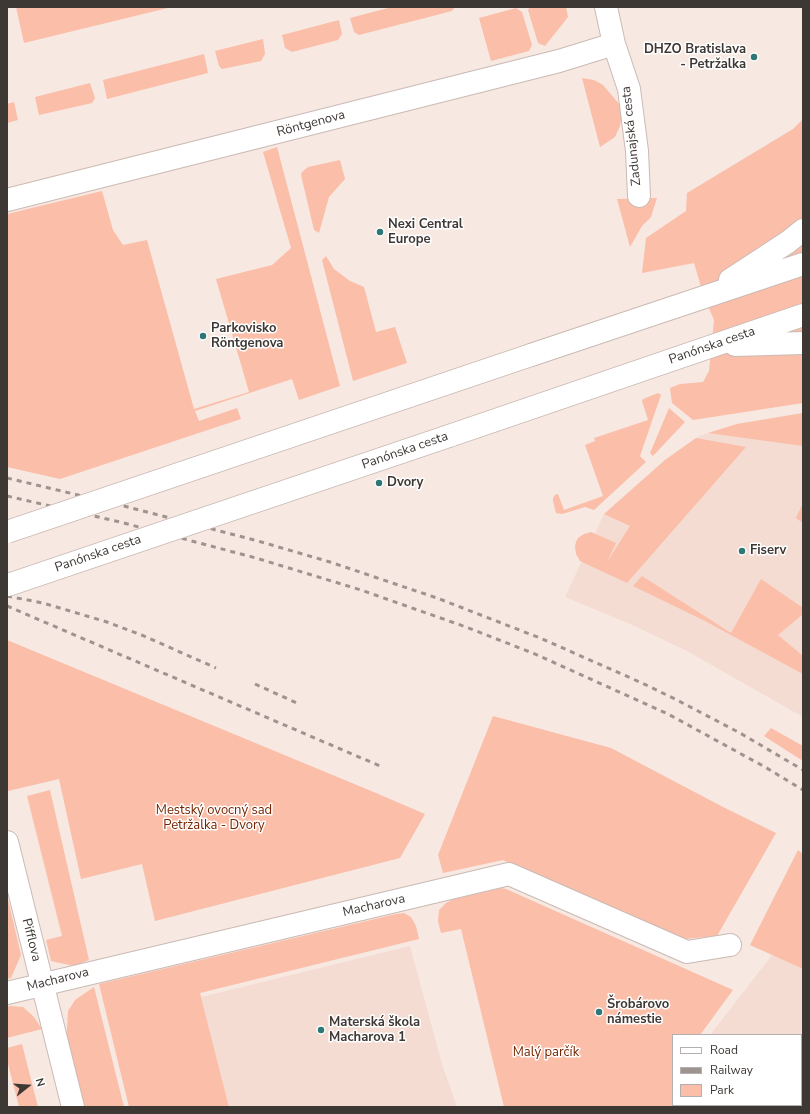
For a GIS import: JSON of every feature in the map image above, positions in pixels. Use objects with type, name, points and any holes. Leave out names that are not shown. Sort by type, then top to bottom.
[{"type":"main road","name":"Zadunajská cesta","points":[[606,7],[614,44],[629,89],[637,151],[639,196]]},
{"type":"main road","name":"Röntgenova","points":[[7,200],[559,61],[614,44]]},
{"type":"main road","points":[[704,297],[788,242],[803,230]]},
{"type":"main road","points":[[7,532],[803,264]]},
{"type":"main road","name":"Panónska cesta","points":[[7,585],[803,314]]},
{"type":"main road","points":[[712,346],[803,343]]},
{"type":"main road","name":"Pifflova","points":[[7,842],[73,1107]]},
{"type":"main road","name":"Macharova","points":[[7,993],[510,874],[687,952],[730,945]]},
{"type":"shaded area","points":[[803,413],[803,717],[685,650],[630,624],[565,597],[604,514],[665,460],[699,436],[737,424]]},
{"type":"shaded area","name":"Materská škola Macharova 1","points":[[410,946],[442,1064],[457,1107],[229,1107],[201,997]]},
{"type":"shaded area","points":[[772,955],[803,969],[803,1107],[691,1107],[802,1106],[802,1034],[711,1034]]},
{"type":"green space","points":[[16,7],[172,7],[24,43]]},
{"type":"green space","points":[[392,7],[455,7],[452,11],[359,35],[354,32],[350,18]]},
{"type":"green space","points":[[530,7],[566,7],[568,17],[545,46],[538,43],[528,10]]},
{"type":"green space","points":[[516,8],[522,12],[532,45],[529,51],[491,61],[479,18]]},
{"type":"green space","points":[[339,20],[342,34],[338,40],[292,52],[285,48],[282,35]]},
{"type":"green space","points":[[263,39],[265,54],[261,61],[222,69],[219,66],[215,51]]},
{"type":"green space","points":[[204,54],[208,73],[107,99],[103,80]]},
{"type":"green space","points":[[582,78],[594,80],[603,85],[620,105],[622,116],[620,126],[615,137],[600,147]]},
{"type":"green space","points":[[90,83],[95,98],[92,103],[39,115],[35,97]]},
{"type":"green space","points":[[14,102],[18,120],[7,123],[7,104]]},
{"type":"green space","points":[[803,119],[803,403],[693,420],[672,403],[670,388],[680,384],[703,382],[709,371],[714,320],[704,297],[694,263],[642,273],[646,238],[686,211],[687,193],[793,129]]},
{"type":"green space","points":[[277,147],[340,386],[299,400],[292,379],[195,411],[199,421],[237,408],[241,419],[60,479],[7,467],[7,214],[102,191],[113,230],[123,245],[147,240],[194,409],[249,392],[216,279],[272,265],[291,248],[263,152]]},
{"type":"green space","points":[[340,160],[345,179],[329,197],[319,233],[314,230],[301,175],[302,172],[308,167]]},
{"type":"green space","points":[[657,198],[651,217],[642,226],[630,247],[617,199]]},
{"type":"green space","points":[[326,256],[334,269],[350,281],[364,287],[376,332],[395,327],[407,363],[353,381],[322,260]]},
{"type":"green space","points":[[658,393],[661,395],[640,456],[646,462],[594,510],[585,507],[562,514],[556,513],[553,501],[555,495],[558,494],[564,510],[603,496],[585,445],[595,441],[594,438],[648,420],[642,401],[643,399]]},
{"type":"green space","points":[[669,408],[685,422],[653,456],[650,453]]},
{"type":"green space","points":[[803,413],[803,446],[708,433],[737,424]]},
{"type":"green space","points":[[696,438],[746,447],[627,583],[580,561],[576,554],[576,542],[578,538],[584,534],[591,532],[616,543],[607,562],[630,526],[604,514],[665,460]]},
{"type":"green space","points":[[803,503],[803,523],[796,518]]},
{"type":"green space","points":[[642,576],[731,633],[761,579],[803,608],[803,614],[778,635],[803,656],[803,674],[705,621],[633,586]]},
{"type":"green space","name":"Mestský ovocný sad Petržalka - Dvory","points":[[7,640],[425,814],[400,858],[155,921],[142,864],[81,879],[59,779],[8,791]]},
{"type":"green space","points":[[493,716],[611,748],[776,833],[717,936],[673,940],[503,860],[443,873],[438,855]]},
{"type":"green space","points":[[771,728],[803,746],[803,761],[764,736]]},
{"type":"green space","points":[[50,790],[89,960],[74,966],[51,961],[46,940],[62,936],[27,796]]},
{"type":"green space","points":[[798,850],[803,854],[803,969],[750,945]]},
{"type":"green space","name":"Šrobárovo námestie","points":[[501,888],[506,889],[733,990],[701,1034],[672,1034],[672,1106],[684,1107],[504,1107],[461,929],[441,933],[438,921],[439,910],[446,903],[454,899]]},
{"type":"green space","points":[[7,895],[21,955],[11,978],[7,979]]},
{"type":"green space","points":[[404,913],[411,917],[416,926],[419,939],[200,993],[229,1107],[129,1107],[99,984]]},
{"type":"green space","points":[[94,987],[124,1107],[81,1107],[66,1046],[68,1011],[75,1000]]},
{"type":"green space","points":[[7,1007],[23,1007],[34,1017],[42,1029],[7,1038]]},
{"type":"green space","points":[[22,1044],[38,1107],[19,1107],[7,1060],[7,1048]]},
{"type":"railway","points":[[7,478],[124,506],[258,541],[330,562],[437,598],[540,638],[642,683],[740,733],[803,770]]},
{"type":"railway","points":[[7,496],[120,522],[256,558],[361,590],[466,627],[535,654],[668,714],[765,767],[803,790]]},
{"type":"railway","points":[[7,596],[43,603],[107,622],[144,636],[216,668]]},
{"type":"railway","points":[[7,606],[380,766]]},
{"type":"railway","points":[[255,684],[299,704]]},
{"type":"place","name":"DHZO Bratislava - Petržalka","points":[[754,57]]},
{"type":"place","name":"Nexi Central Europe","points":[[380,232]]},
{"type":"place","name":"Parkovisko Röntgenova","points":[[203,336]]},
{"type":"place","name":"Dvory","points":[[379,483]]},
{"type":"place","name":"Fiserv","points":[[742,551]]},
{"type":"place","name":"Šrobárovo námestie","points":[[599,1012]]},
{"type":"place","name":"Materská škola Macharova 1","points":[[321,1030]]},
{"type":"park label","name":"Malý parčík","points":[[546,1053]]}]
